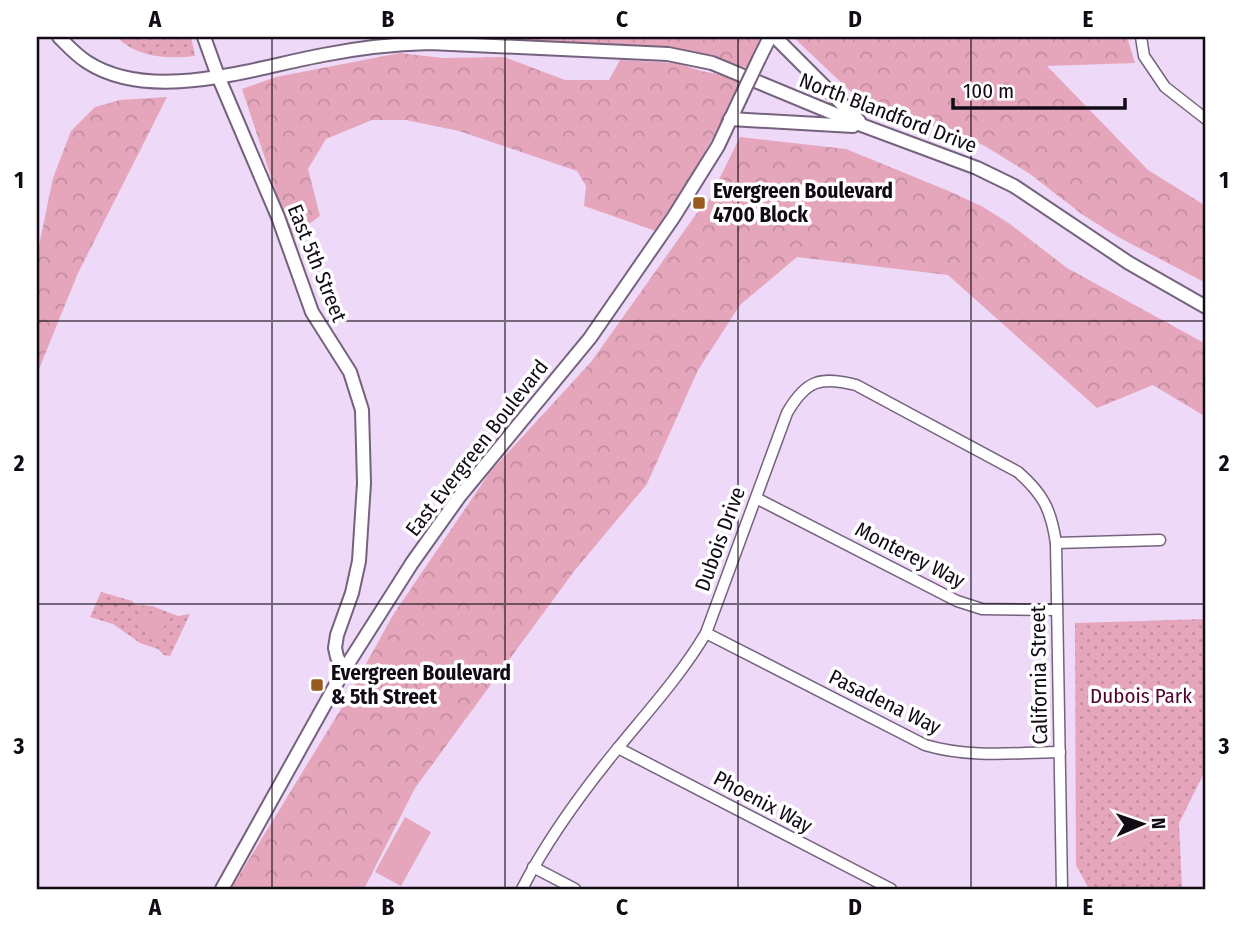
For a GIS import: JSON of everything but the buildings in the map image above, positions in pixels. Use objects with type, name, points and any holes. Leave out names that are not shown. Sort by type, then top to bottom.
[{"type":"street","name":"North Blandford Drive","points":[[59,37],[87,62],[125,78],[169,81],[218,76],[326,54],[396,44],[668,54],[712,63],[864,126],[977,168],[1014,186],[1129,263],[1206,307]]},
{"type":"street","name":"East 5th Street","points":[[204,37],[278,217],[312,312],[350,372],[362,410],[364,483],[359,561],[335,648],[344,670]]},
{"type":"street","name":"East Evergreen Boulevard","points":[[222,889],[344,670],[412,563],[459,497],[590,338],[673,218],[718,146],[772,37]]},
{"type":"street","points":[[772,37],[864,126]]},
{"type":"street","points":[[1141,37],[1144,56],[1165,87],[1206,119]]},
{"type":"street","points":[[730,119],[864,126]]},
{"type":"street","name":"Dubois Drive","points":[[522,889],[552,836],[618,748],[666,692],[691,659],[706,633],[787,413],[798,393],[818,382],[836,380],[856,385],[1018,472]]},
{"type":"street","name":"California Street","points":[[1018,472],[1035,487],[1046,504],[1056,543],[1062,889]]},
{"type":"street","name":"Monterey Way","points":[[756,498],[957,601],[982,610],[1056,610]]},
{"type":"street","points":[[1056,543],[1160,540]]},
{"type":"street","name":"Pasadena Way","points":[[706,633],[925,745],[973,754],[1060,752]]},
{"type":"street","name":"Phoenix Way","points":[[618,748],[877,887],[891,889]]},
{"type":"street","points":[[533,867],[575,889]]},
{"type":"green space","points":[[117,37],[191,37],[195,56],[153,56],[134,49]]},
{"type":"green space","points":[[432,37],[763,37],[748,68],[688,53],[635,46]]},
{"type":"green space","points":[[793,37],[1127,37],[1135,63],[1047,66],[1148,170],[1206,206],[1206,283],[1118,237],[1083,215],[1030,174],[985,146],[963,136],[863,103]]},
{"type":"green space","points":[[400,53],[442,58],[504,57],[565,80],[609,80],[620,60],[677,63],[701,71],[745,79],[701,159],[656,231],[584,206],[586,186],[577,171],[459,131],[406,120],[372,120],[326,139],[308,169],[320,216],[291,237],[242,89],[276,77]]},
{"type":"green space","points":[[167,97],[78,273],[37,374],[37,255],[53,178],[71,131],[95,107],[120,100]]},
{"type":"green space","points":[[740,137],[846,149],[983,207],[1010,224],[1067,268],[1206,344],[1206,417],[1153,385],[1097,408],[948,275],[797,257],[740,305],[698,370],[647,484],[575,570],[415,788],[364,889],[231,889],[344,704],[393,615],[490,472],[591,362],[697,213],[706,206]]},
{"type":"green space","points":[[101,592],[132,601],[135,605],[152,606],[178,616],[190,614],[170,656],[140,643],[113,624],[90,617]]},
{"type":"green space","points":[[144,611],[167,620],[160,638],[137,629]]},
{"type":"green space","name":"Dubois Park","points":[[1206,619],[1206,769],[1179,823],[1182,889],[1089,889],[1076,865],[1075,623]]},
{"type":"green space","points":[[405,817],[431,832],[401,886],[375,872]]},
{"type":"green space","points":[[1122,827],[1145,832],[1141,848],[1118,843]]},
{"type":"place","name":"Evergreen Boulevard 4700 Block","points":[[699,203]]},
{"type":"place","name":"Evergreen Boulevard & 5th Street","points":[[317,685]]}]
